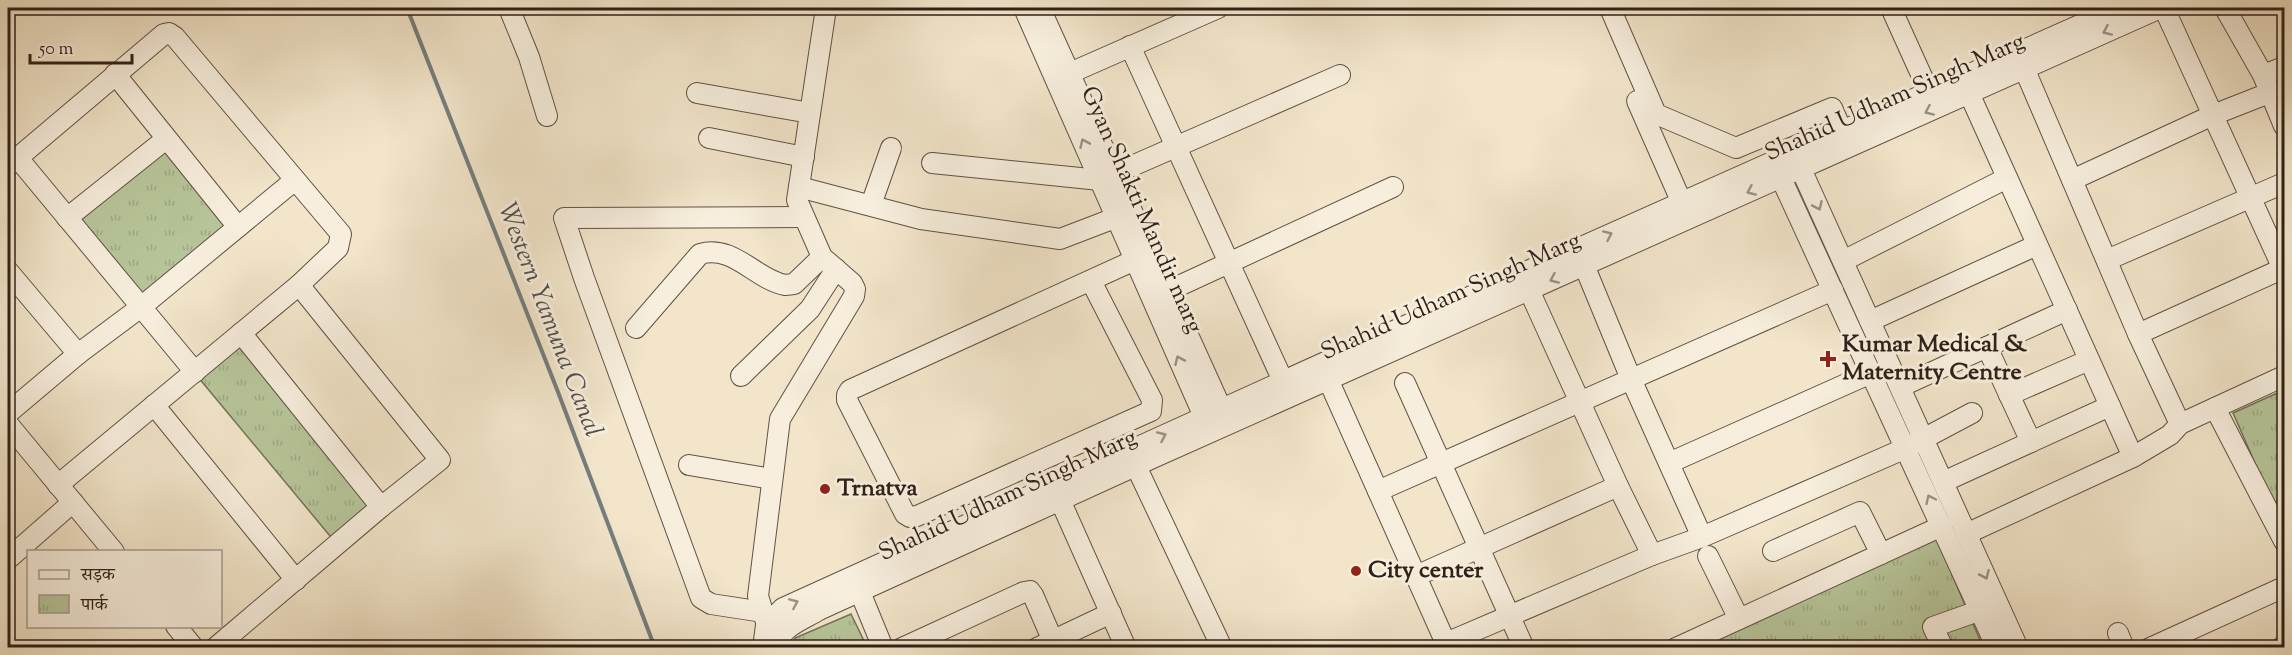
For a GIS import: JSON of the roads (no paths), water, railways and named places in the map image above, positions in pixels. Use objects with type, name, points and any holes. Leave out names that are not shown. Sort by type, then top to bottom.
[{"type":"street","points":[[509,8],[547,116]]},
{"type":"street","points":[[769,634],[758,596],[780,419],[854,296],[855,289],[852,283],[829,263],[797,200],[826,8]]},
{"type":"street","name":"Gyan Shakti Mandir marg","points":[[1024,8],[1125,215],[1168,291],[1216,421]]},
{"type":"street","name":"Gyan Shakti Mandir marg","points":[[1041,8],[1070,73],[1108,177]]},
{"type":"street","points":[[1070,73],[1218,8]]},
{"type":"street","points":[[1596,8],[1682,203]]},
{"type":"street","points":[[1610,8],[1656,114],[1736,148],[1832,108],[1842,131]]},
{"type":"street","points":[[1891,8],[1929,92]]},
{"type":"street","name":"Shahid Udham Singh Marg","points":[[1797,161],[1842,131],[2118,8]]},
{"type":"street","points":[[2138,334],[2284,269],[2162,8]]},
{"type":"street","name":"Shahid Udham Singh Marg","points":[[769,634],[784,631],[819,610],[860,592],[1057,493],[1136,466],[1283,381],[1325,372],[1529,290],[1797,161],[1969,93],[2162,8]]},
{"type":"street","points":[[2225,8],[2266,84],[2284,126]]},
{"type":"street","points":[[58,485],[195,372],[299,285],[338,248],[341,240],[341,234],[171,34],[164,34],[12,162],[67,218],[195,372]]},
{"type":"street","points":[[1130,46],[1283,381]]},
{"type":"street","points":[[2072,180],[2213,115],[2266,84],[2284,67]]},
{"type":"street","points":[[2024,68],[2138,334],[2180,424]]},
{"type":"street","points":[[115,74],[238,227]]},
{"type":"street","points":[[932,163],[1108,177],[1341,75]]},
{"type":"street","points":[[697,93],[810,113]]},
{"type":"street","points":[[1969,93],[2133,457]]},
{"type":"street","points":[[709,138],[804,157]]},
{"type":"street","points":[[67,218],[166,139]]},
{"type":"street","points":[[871,206],[891,148]]},
{"type":"street","points":[[1797,161],[1900,387],[1915,443],[1942,526],[1997,648]]},
{"type":"street","points":[[1777,170],[1871,373],[1915,443],[1943,482],[2018,648]]},
{"type":"street","name":"Shahid Udham Singh Marg","points":[[769,634],[783,608],[1057,493],[1325,372],[1682,203],[1777,170]]},
{"type":"street","points":[[1843,261],[2007,178]]},
{"type":"street","points":[[8,413],[78,354],[141,308],[295,180]]},
{"type":"street","points":[[2107,260],[2284,183]]},
{"type":"street","points":[[799,187],[921,219],[1060,239],[1125,215]]},
{"type":"street","points":[[1168,291],[1393,187]]},
{"type":"street","name":"Gyan Shakti Mandir marg","points":[[1125,215],[1135,260],[1216,421]]},
{"type":"street","points":[[769,634],[702,598],[584,279],[564,218],[804,217]]},
{"type":"street","points":[[1870,321],[2037,245]]},
{"type":"street","points":[[636,328],[700,254],[714,250],[721,252],[785,285],[794,284],[829,263]]},
{"type":"street","points":[[1091,281],[1152,400],[1150,411],[916,516],[910,517],[905,514],[847,400],[850,390],[1135,260]]},
{"type":"street","points":[[741,376],[810,309],[829,263]]},
{"type":"street","points":[[1584,265],[1631,379],[1739,619]]},
{"type":"street","points":[[8,271],[78,354]]},
{"type":"street","points":[[215,648],[440,460],[299,285]]},
{"type":"street","points":[[1529,290],[1652,555]]},
{"type":"street","points":[[1378,491],[1833,290]]},
{"type":"street","points":[[1900,387],[2067,310]]},
{"type":"street","points":[[241,333],[381,507]]},
{"type":"street","points":[[1987,347],[2031,442]]},
{"type":"street","points":[[2009,395],[2089,360]]},
{"type":"street","points":[[1325,372],[1447,645],[1510,615],[1652,555],[1705,547],[1972,413]]},
{"type":"street","points":[[1669,463],[1871,373]]},
{"type":"street","points":[[1966,534],[2133,457],[2170,435],[2180,424],[2284,376]]},
{"type":"street","points":[[1405,383],[1524,648]]},
{"type":"street","points":[[154,405],[296,580]]},
{"type":"street","points":[[1943,482],[2110,406]]},
{"type":"street","points":[[2215,408],[2284,541]]},
{"type":"street","points":[[8,424],[112,550]]},
{"type":"street","points":[[688,465],[772,479]]},
{"type":"street","points":[[1136,466],[1222,648]]},
{"type":"street","points":[[1416,576],[1618,486]]},
{"type":"street","points":[[1057,493],[1126,648]]},
{"type":"street","points":[[8,559],[73,502]]},
{"type":"street","points":[[1773,551],[1860,512],[1881,554]]},
{"type":"street","points":[[1676,648],[1942,526]]},
{"type":"street","points":[[2150,648],[2284,587]]},
{"type":"street","points":[[902,648],[1024,592],[1030,591],[1034,595],[1048,645],[1111,613]]},
{"type":"street","points":[[860,592],[883,648]]},
{"type":"street","points":[[1943,648],[1933,627],[1981,610]]},
{"type":"street","points":[[178,628],[194,648]]},
{"type":"waterway","name":"Western Yamuna Canal","points":[[407,8],[558,392],[655,648]]},
{"type":"place","name":"Kumar Medical & Maternity Centre","points":[[1828,359]]},
{"type":"place","name":"Trnatva","points":[[825,489]]},
{"type":"place","name":"City center","points":[[1356,571]]}]
